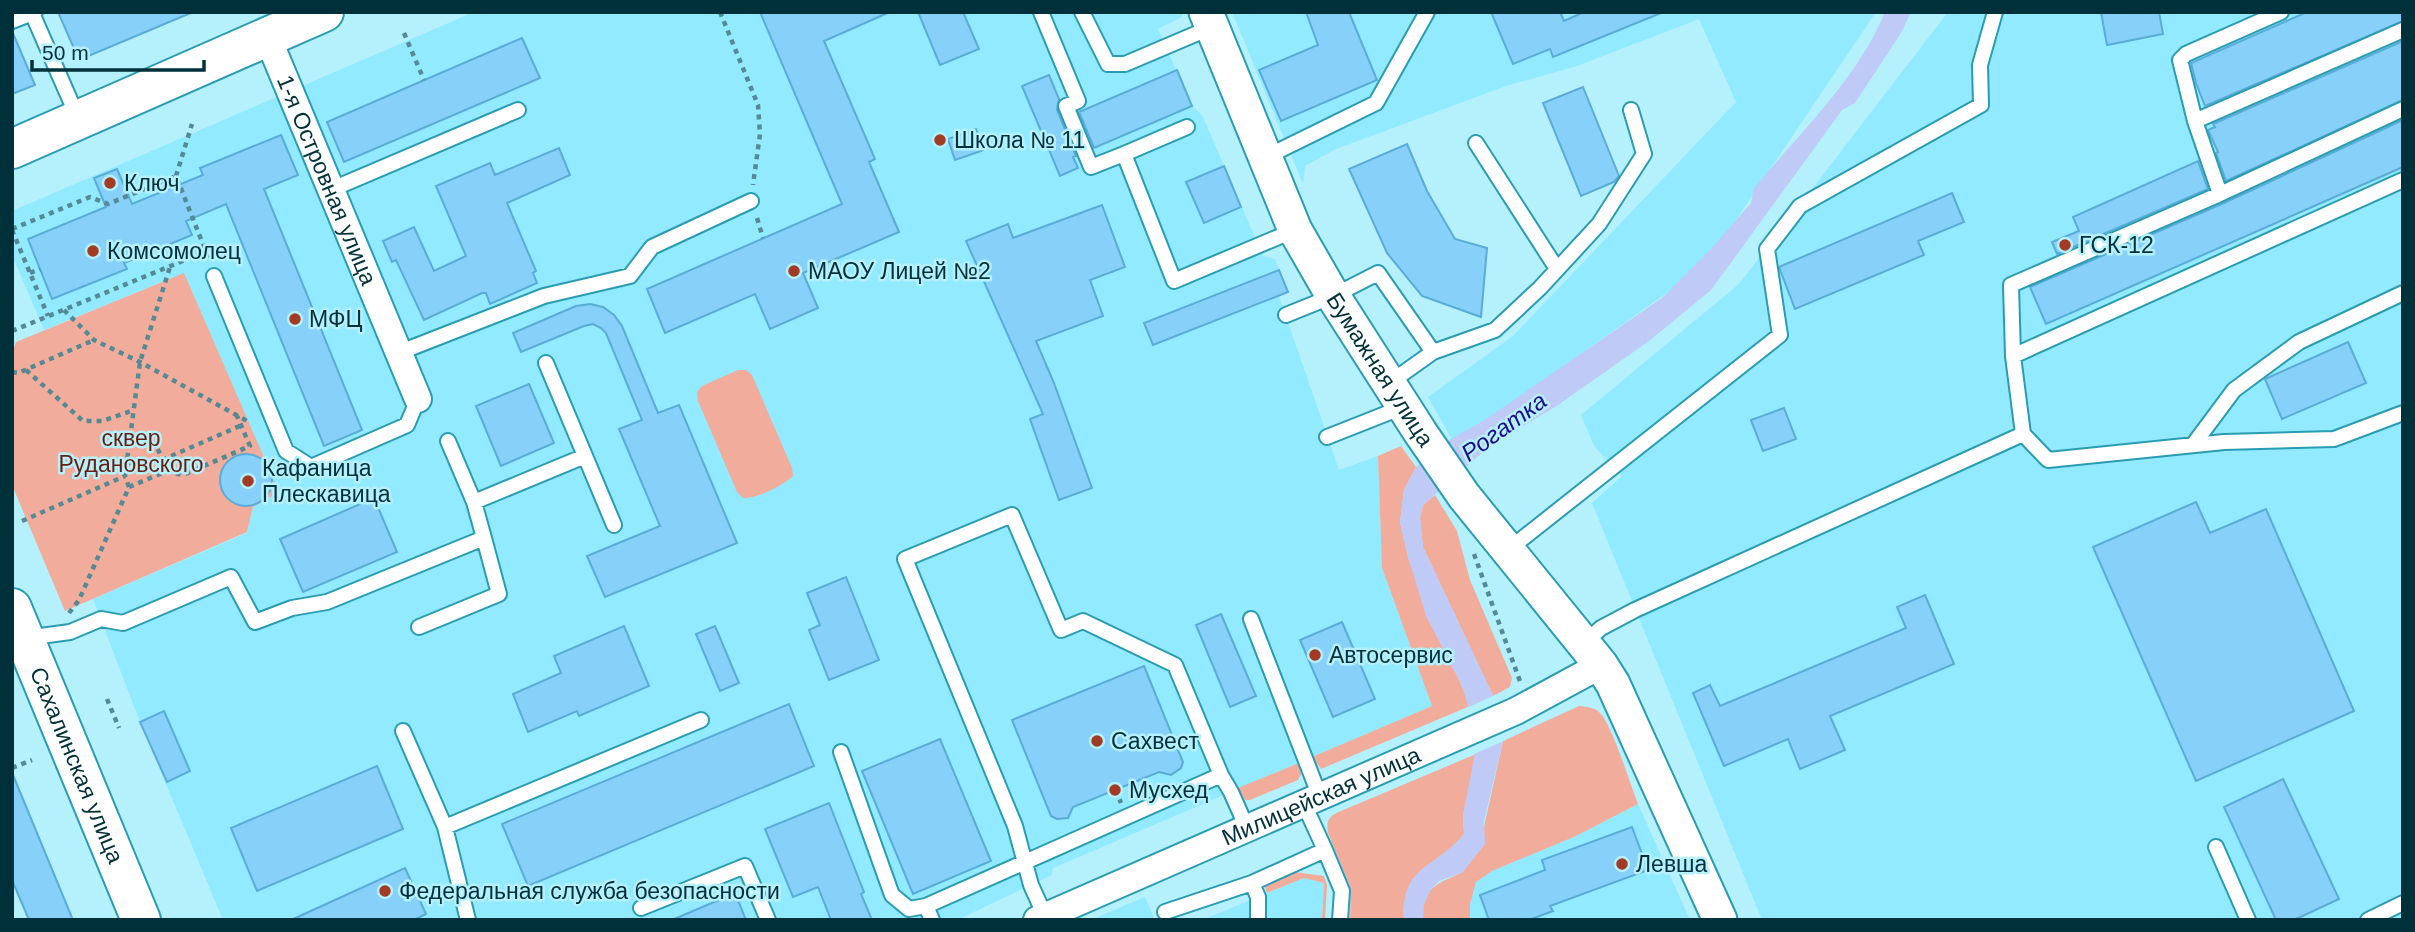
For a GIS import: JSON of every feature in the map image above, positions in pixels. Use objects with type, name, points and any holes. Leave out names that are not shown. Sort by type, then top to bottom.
[{"type":"main road","points":[[12,149],[324,12]]},
{"type":"main road","name":"Сахалинская улица","points":[[16,630],[141,920]]},
{"type":"street","name":"Бумажная улица","points":[[1209,20],[1295,230],[1404,408],[1464,496],[1613,684],[1720,920]]},
{"type":"street","name":"1-я Островная улица","points":[[267,36],[418,400]]},
{"type":"street","name":"Милицейская улица","points":[[1041,918],[1453,739],[1592,655]]},
{"type":"lane","points":[[1041,12],[1078,101],[1066,106],[1091,167],[1187,127]]},
{"type":"lane","points":[[1082,12],[1108,64],[1125,64],[1209,20]]},
{"type":"lane","points":[[1266,158],[1376,103],[1427,12]]},
{"type":"lane","points":[[1508,550],[1780,334],[1767,249],[1800,205],[1981,105],[1980,65],[1994,12]]},
{"type":"lane","points":[[2220,194],[2195,121],[2180,60],[2186,54],[2281,12]]},
{"type":"lane","points":[[12,22],[34,13],[79,120]]},
{"type":"lane","points":[[2195,121],[2403,30]]},
{"type":"lane","points":[[2403,109],[2220,194],[2011,285],[2013,356],[2023,434],[2048,460],[2193,445],[2334,439],[2403,412]]},
{"type":"lane","points":[[330,190],[519,110]]},
{"type":"lane","points":[[1327,437],[1404,408],[1433,352],[1494,330],[1599,224],[1644,154],[1630,110]]},
{"type":"lane","points":[[1476,143],[1557,269]]},
{"type":"lane","points":[[1124,154],[1174,281],[1295,230]]},
{"type":"lane","points":[[2013,356],[2403,180]]},
{"type":"lane","points":[[398,353],[544,296],[630,276],[652,247],[751,201]]},
{"type":"lane","points":[[1286,315],[1333,296],[1378,273],[1433,352]]},
{"type":"lane","points":[[214,276],[286,451],[311,467],[407,425],[418,400]]},
{"type":"lane","points":[[2193,445],[2234,390],[2299,342],[2403,293]]},
{"type":"lane","points":[[546,363],[614,525]]},
{"type":"lane","points":[[1592,655],[1601,628],[1635,610],[2023,434]]},
{"type":"lane","points":[[419,627],[499,594],[474,502],[448,441]]},
{"type":"lane","points":[[474,502],[585,456]]},
{"type":"lane","points":[[1041,918],[1016,826],[905,558],[1012,515],[1061,630],[1083,621],[1175,665],[1221,775],[1247,828]]},
{"type":"lane","points":[[16,630],[70,632],[101,619],[123,623],[230,577],[255,622],[292,608],[327,602],[484,538]]},
{"type":"lane","points":[[1251,619],[1312,800],[1325,850],[1342,891],[1340,920]]},
{"type":"lane","points":[[444,827],[702,720]]},
{"type":"lane","points":[[403,731],[444,827],[468,920]]},
{"type":"lane","points":[[841,752],[892,895],[909,909],[929,913],[1025,862],[1221,775]]},
{"type":"lane","points":[[2216,847],[2248,920]]},
{"type":"lane","points":[[1165,912],[1252,883],[1325,850]]},
{"type":"lane","points":[[641,908],[745,866],[768,920]]},
{"type":"lane","points":[[1252,883],[1258,897],[1258,920]]},
{"type":"lane","points":[[2368,920],[2403,903]]},
{"type":"path","points":[[720,12],[758,105],[760,134],[751,201],[763,239]]},
{"type":"path","points":[[404,33],[424,80]]},
{"type":"path","points":[[192,124],[176,176],[207,251],[214,276]]},
{"type":"path","points":[[48,316],[12,229],[90,197],[108,204],[176,176]]},
{"type":"path","points":[[12,331],[207,251]]},
{"type":"path","points":[[129,487],[124,477],[140,362],[170,267]]},
{"type":"path","points":[[30,273],[40,269]]},
{"type":"path","points":[[64,310],[94,340],[249,422]]},
{"type":"path","points":[[12,372],[26,370],[94,340]]},
{"type":"path","points":[[26,370],[83,421],[102,421],[134,410]]},
{"type":"path","points":[[162,460],[271,413]]},
{"type":"path","points":[[127,462],[183,475],[250,446],[237,416]]},
{"type":"path","points":[[130,436],[144,437],[156,445],[167,471]]},
{"type":"path","points":[[64,620],[79,600],[129,487],[167,471]]},
{"type":"path","points":[[22,521],[124,477]]},
{"type":"path","points":[[1470,545],[1521,679],[1517,700]]},
{"type":"path","points":[[107,699],[119,728]]},
{"type":"path","points":[[12,768],[32,760]]},
{"type":"shaded area","points":[[474,12],[1182,12],[1182,17],[1158,29],[1192,106],[1202,115],[1263,256],[1275,259],[1288,292],[1279,296],[1339,470],[1378,456],[1382,568],[1432,706],[1053,868],[1052,875],[957,920],[223,920],[140,722],[93,599],[247,533],[253,507],[279,493],[174,277],[44,330],[12,255],[12,211]]},
{"type":"shaded area","points":[[1232,12],[1876,12],[1705,266],[1454,443],[1428,397],[1513,336],[1736,102],[1699,19],[1577,66],[1506,86],[1336,149],[1305,166],[1303,184]]},
{"type":"shaded area","points":[[1948,12],[2403,12],[2403,920],[1762,920],[1592,503],[1622,476],[1594,446],[1581,415],[1739,284]]},
{"type":"shaded area","points":[[1638,804],[1690,920],[1470,920],[1470,904],[1476,882],[1492,871],[1576,836]]},
{"type":"shaded area","points":[[1304,878],[1324,883],[1322,920],[1202,920]]},
{"type":"shaded area","points":[[1145,897],[1155,920],[1092,920],[1109,912]]},
{"type":"green space","name":"сквер Рудановского","points":[[184,273],[279,492],[253,507],[247,532],[65,611],[12,485],[12,353],[16,342]]},
{"type":"green space","points":[[738,370],[746,370],[752,375],[793,476],[769,491],[749,498],[743,498],[737,492],[698,401],[697,392],[702,386]]},
{"type":"green space","points":[[1401,446],[1416,467],[1404,490],[1400,522],[1408,557],[1470,706],[1321,769],[1312,757],[1432,706],[1382,568],[1378,456]]},
{"type":"green space","points":[[1435,495],[1457,531],[1470,580],[1512,678],[1510,687],[1493,696],[1423,547],[1420,518],[1423,505]]},
{"type":"green space","points":[[1579,706],[1596,710],[1605,720],[1638,804],[1576,836],[1492,871],[1476,882],[1470,904],[1470,920],[1423,920],[1424,900],[1428,893],[1439,883],[1463,872],[1484,827],[1503,741]]},
{"type":"green space","points":[[1476,754],[1463,815],[1464,834],[1423,869],[1408,888],[1404,920],[1350,920],[1351,889],[1328,833],[1329,819],[1341,811]]},
{"type":"green space","points":[[1299,763],[1301,774],[1298,780],[1250,800],[1245,800],[1238,788]]},
{"type":"green space","points":[[1295,872],[1324,876],[1327,885],[1325,920],[1322,920],[1324,883],[1304,878],[1267,893],[1265,887],[1273,881]]},
{"type":"water","name":"Рогатка","points":[[1885,12],[1911,12],[1901,33],[1855,103],[1842,110],[1711,290],[1649,341],[1558,405],[1486,449],[1423,505],[1420,518],[1423,547],[1497,704],[1503,741],[1484,821],[1485,844],[1463,872],[1439,881],[1431,889],[1424,905],[1423,920],[1404,920],[1408,888],[1414,877],[1464,834],[1463,815],[1478,738],[1462,686],[1426,616],[1408,557],[1400,522],[1404,490],[1416,467],[1449,440],[1483,421],[1662,298],[1711,249],[1751,203],[1754,188],[1809,126],[1860,60]]},
{"type":"pier","points":[[1497,694],[1506,740],[1472,755],[1475,738],[1467,708]]},
{"type":"building","points":[[58,12],[193,12],[79,60]]},
{"type":"building","points":[[760,12],[890,12],[824,41],[875,159],[869,162],[899,232],[803,273],[818,308],[770,329],[755,294],[665,333],[647,289],[842,204]]},
{"type":"building","points":[[918,12],[963,12],[979,49],[940,65]]},
{"type":"building","points":[[1306,12],[1349,12],[1377,80],[1281,121],[1259,70],[1318,45]]},
{"type":"building","points":[[1491,12],[1560,12],[1564,21],[1584,12],[1661,13],[1553,57],[1550,49],[1513,64]]},
{"type":"building","points":[[2101,12],[2159,12],[2163,34],[2107,45]]},
{"type":"building","points":[[2307,12],[2403,12],[2403,21],[2205,106],[2191,63]]},
{"type":"building","points":[[12,31],[35,85],[12,94]]},
{"type":"building","points":[[522,38],[540,78],[344,162],[327,122]]},
{"type":"building","points":[[2403,41],[2403,100],[2226,181],[2216,153],[2218,152],[2208,130],[2215,127],[2213,124]]},
{"type":"building","points":[[1177,70],[1192,106],[1094,148],[1079,112]]},
{"type":"building","points":[[1049,75],[1059,99],[1057,110],[1076,156],[1073,157],[1078,168],[1060,176],[1022,86]]},
{"type":"building","points":[[1583,87],[1619,176],[1614,182],[1581,196],[1543,103]]},
{"type":"building","points":[[2403,120],[2403,167],[2046,324],[2030,287],[2224,203]]},
{"type":"building","points":[[976,129],[984,150],[955,160],[948,139]]},
{"type":"building","points":[[281,135],[298,175],[264,189],[362,430],[324,446],[226,204],[186,221],[192,235],[124,263],[127,269],[52,299],[28,239],[106,207],[94,178],[117,169],[132,204],[203,175],[200,168]]},
{"type":"building","points":[[1407,144],[1427,191],[1455,239],[1487,248],[1481,317],[1422,296],[1387,253],[1349,169]]},
{"type":"building","points":[[559,148],[570,175],[507,203],[536,271],[533,273],[537,283],[490,304],[486,293],[482,293],[424,320],[396,260],[392,262],[383,241],[414,227],[434,271],[466,256],[436,186],[490,163],[495,175]]},
{"type":"building","points":[[2198,161],[2208,189],[2057,254],[2052,242],[2079,231],[2073,217]]},
{"type":"building","points":[[1224,166],[1241,207],[1204,223],[1186,182]]},
{"type":"building","points":[[1952,193],[1964,222],[1918,241],[1924,255],[1795,309],[1779,267]]},
{"type":"building","points":[[1102,205],[1125,267],[1090,280],[1103,316],[1036,341],[1092,488],[1059,500],[1030,419],[1043,414],[966,241],[1008,224],[1013,238]]},
{"type":"building","points":[[1279,270],[1288,292],[1153,345],[1144,323]]},
{"type":"building","points":[[590,304],[603,307],[614,315],[622,326],[658,413],[679,405],[737,543],[605,597],[587,556],[660,526],[619,429],[642,420],[606,333],[601,328],[593,324],[584,326],[521,352],[513,333],[576,306]]},
{"type":"building","points":[[2348,342],[2366,383],[2282,419],[2265,379]]},
{"type":"building","points":[[529,384],[554,443],[501,466],[476,406]]},
{"type":"building","points":[[1784,408],[1796,439],[1763,451],[1751,420]]},
{"type":"building","points":[[246,454],[256,456],[264,462],[270,470],[270,490],[264,498],[256,504],[246,506],[236,504],[228,498],[222,490],[220,480],[222,470],[228,462],[236,456]]},
{"type":"building","points":[[374,498],[397,552],[303,592],[280,539]]},
{"type":"building","points":[[2196,502],[2210,533],[2266,509],[2354,711],[2196,781],[2093,547]]},
{"type":"building","points":[[846,577],[879,660],[829,680],[809,630],[820,625],[807,593]]},
{"type":"building","points":[[1925,595],[1954,664],[1830,716],[1845,750],[1800,769],[1788,739],[1724,766],[1693,693],[1710,685],[1720,706],[1906,628],[1897,607]]},
{"type":"building","points":[[1221,614],[1256,696],[1230,707],[1196,625]]},
{"type":"building","points":[[1342,622],[1375,699],[1333,717],[1300,640]]},
{"type":"building","points":[[624,626],[649,686],[579,716],[577,711],[528,732],[513,694],[561,673],[554,656]]},
{"type":"building","points":[[715,626],[739,683],[720,691],[696,634]]},
{"type":"building","name":"Сахвест","points":[[1144,666],[1183,762],[1181,768],[1171,775],[1159,772],[1073,807],[1068,818],[1057,819],[1051,816],[1012,720]]},
{"type":"building","points":[[789,704],[814,766],[528,886],[502,824]]},
{"type":"building","points":[[164,711],[190,771],[167,782],[140,722]]},
{"type":"building","points":[[940,739],[991,861],[913,894],[862,771]]},
{"type":"building","points":[[377,766],[403,829],[257,891],[231,828]]},
{"type":"building","points":[[13,775],[73,920],[29,920],[12,880]]},
{"type":"building","points":[[2283,779],[2339,899],[2294,920],[2276,920],[2224,807]]},
{"type":"building","points":[[829,803],[864,892],[861,894],[872,920],[831,920],[818,887],[793,897],[765,829]]},
{"type":"building","points":[[1632,827],[1648,870],[1550,906],[1553,911],[1529,920],[1489,920],[1480,895],[1545,870],[1542,860]]},
{"type":"building","name":"Федеральная служба безопасности","points":[[405,868],[426,914],[414,920],[291,920]]},
{"type":"building","points":[[735,893],[746,920],[672,920]]},
{"type":"place","name":"Школа № 11","points":[[940,140]]},
{"type":"place","name":"Ключ","points":[[110,183]]},
{"type":"place","name":"ГСК-12","points":[[2065,245]]},
{"type":"place","name":"Комсомолец","points":[[93,251]]},
{"type":"place","name":"МАОУ Лицей №2","points":[[794,271]]},
{"type":"place","name":"МФЦ","points":[[295,319]]},
{"type":"place","name":"Кафаница Плескавица","points":[[248,481]]},
{"type":"place","name":"Автосервис","points":[[1315,655]]},
{"type":"place","name":"Сахвест","points":[[1097,741]]},
{"type":"place","name":"Мусхед","points":[[1115,790]]},
{"type":"place","name":"Левша","points":[[1622,864]]},
{"type":"place","name":"Федеральная служба безопасности","points":[[385,891]]}]
